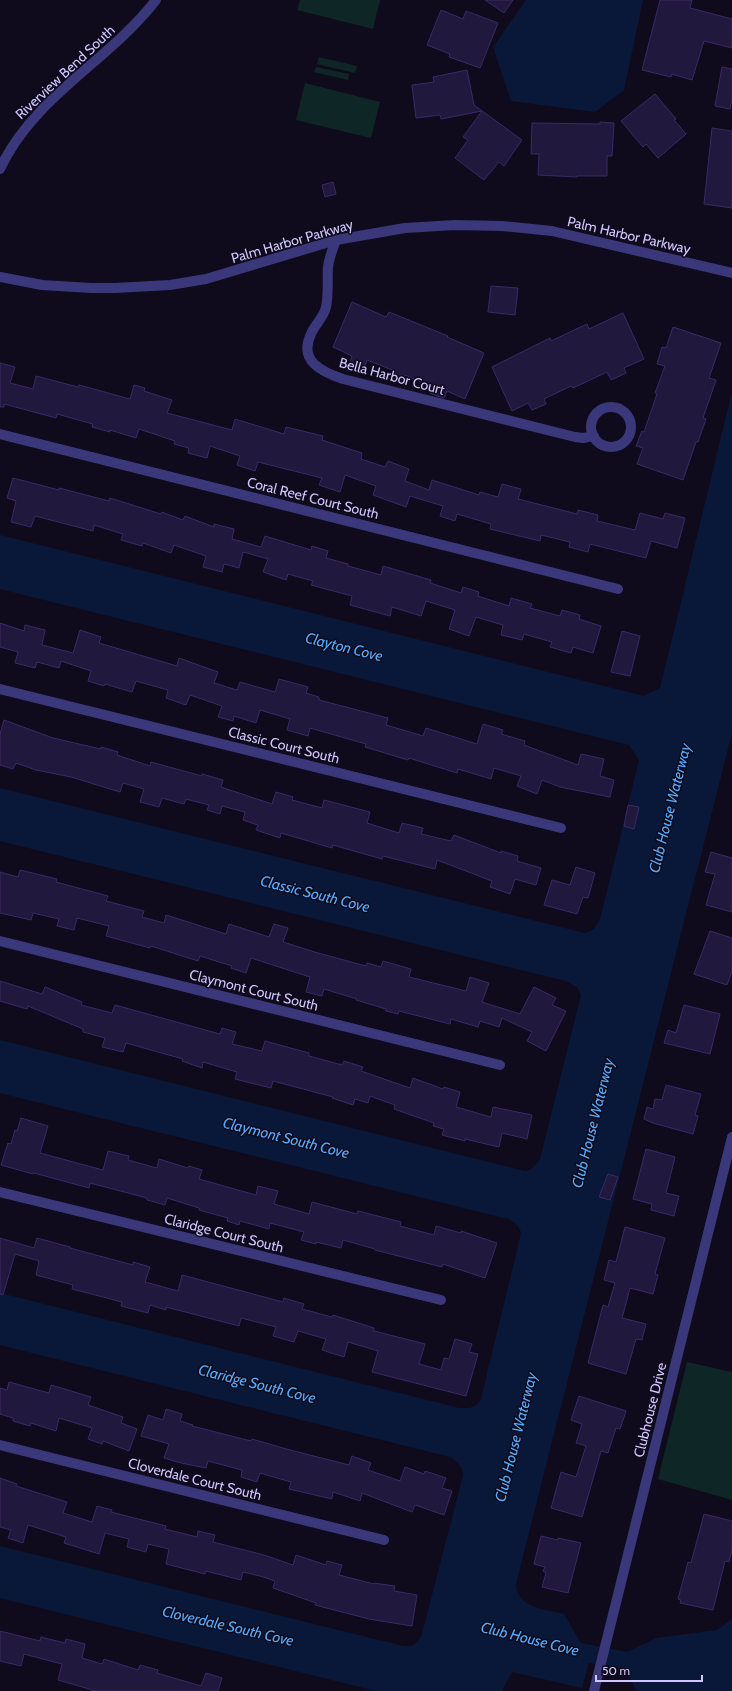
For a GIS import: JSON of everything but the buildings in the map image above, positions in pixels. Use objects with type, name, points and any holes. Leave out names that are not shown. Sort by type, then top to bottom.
[{"type":"street","name":"Riverview Bend South","points":[[0,169],[16,139],[31,120],[124,36],[156,0]]},
{"type":"street","name":"Palm Harbor Parkway","points":[[0,277],[42,284],[91,288],[170,285],[206,279],[336,240],[406,228],[455,225],[502,226],[552,231],[732,274]]},
{"type":"street","name":"Bella Harbor Court","points":[[336,240],[328,265],[326,309],[310,335],[309,340],[309,356],[314,365],[319,369],[343,379],[575,437],[583,438],[594,436]]},
{"type":"street","name":"Coral Reef Court South","points":[[0,434],[618,589]]},
{"type":"street","name":"Classic Court South","points":[[0,689],[561,828]]},
{"type":"street","name":"Claymont Court South","points":[[0,941],[500,1065]]},
{"type":"street","name":"Clubhouse Drive","points":[[594,1691],[732,1137]]},
{"type":"street","name":"Claridge Court South","points":[[0,1192],[442,1300]]},
{"type":"street","name":"Cloverdale Court South","points":[[0,1445],[384,1540]]},
{"type":"green space","points":[[300,0],[380,0],[373,29],[297,10]]},
{"type":"green space","points":[[319,57],[357,66],[355,73],[317,64]]},
{"type":"green space","points":[[316,67],[349,74],[348,80],[314,72]]},
{"type":"green space","points":[[305,83],[380,102],[371,138],[296,120]]},
{"type":"green space","points":[[687,1362],[732,1372],[732,1500],[658,1479]]},
{"type":"water","points":[[526,0],[643,0],[624,90],[595,112],[511,101],[493,47]]},
{"type":"water","points":[[732,392],[732,733],[516,1584],[517,1592],[526,1603],[541,1609],[564,1614],[581,1643],[627,1652],[656,1638],[717,1630],[732,1619],[732,1691],[637,1691],[624,1669],[589,1663],[582,1688],[512,1672],[502,1691],[376,1691],[0,1598],[0,1546],[403,1646],[415,1644],[422,1634],[463,1475],[459,1464],[450,1457],[0,1345],[0,1293],[459,1408],[469,1408],[477,1404],[481,1399],[521,1233],[516,1224],[508,1219],[0,1093],[0,1040],[525,1171],[534,1167],[540,1159],[581,995],[577,987],[566,981],[0,841],[0,788],[585,933],[594,929],[600,919],[639,760],[629,745],[0,589],[0,535],[644,696],[660,688]]},
{"type":"water label","name":"Clayton Cove","points":[[344,647]]},
{"type":"water label","name":"Club House Waterway","points":[[670,808]]},
{"type":"water label","name":"Classic South Cove","points":[[315,894]]},
{"type":"water label","name":"Club House Waterway","points":[[593,1123]]},
{"type":"water label","name":"Claymont South Cove","points":[[286,1138]]},
{"type":"water label","name":"Claridge South Cove","points":[[257,1384]]},
{"type":"water label","name":"Club House Waterway","points":[[516,1437]]},
{"type":"water label","name":"Cloverdale South Cove","points":[[228,1626]]},
{"type":"water label","name":"Club House Cove","points":[[530,1639]]}]
